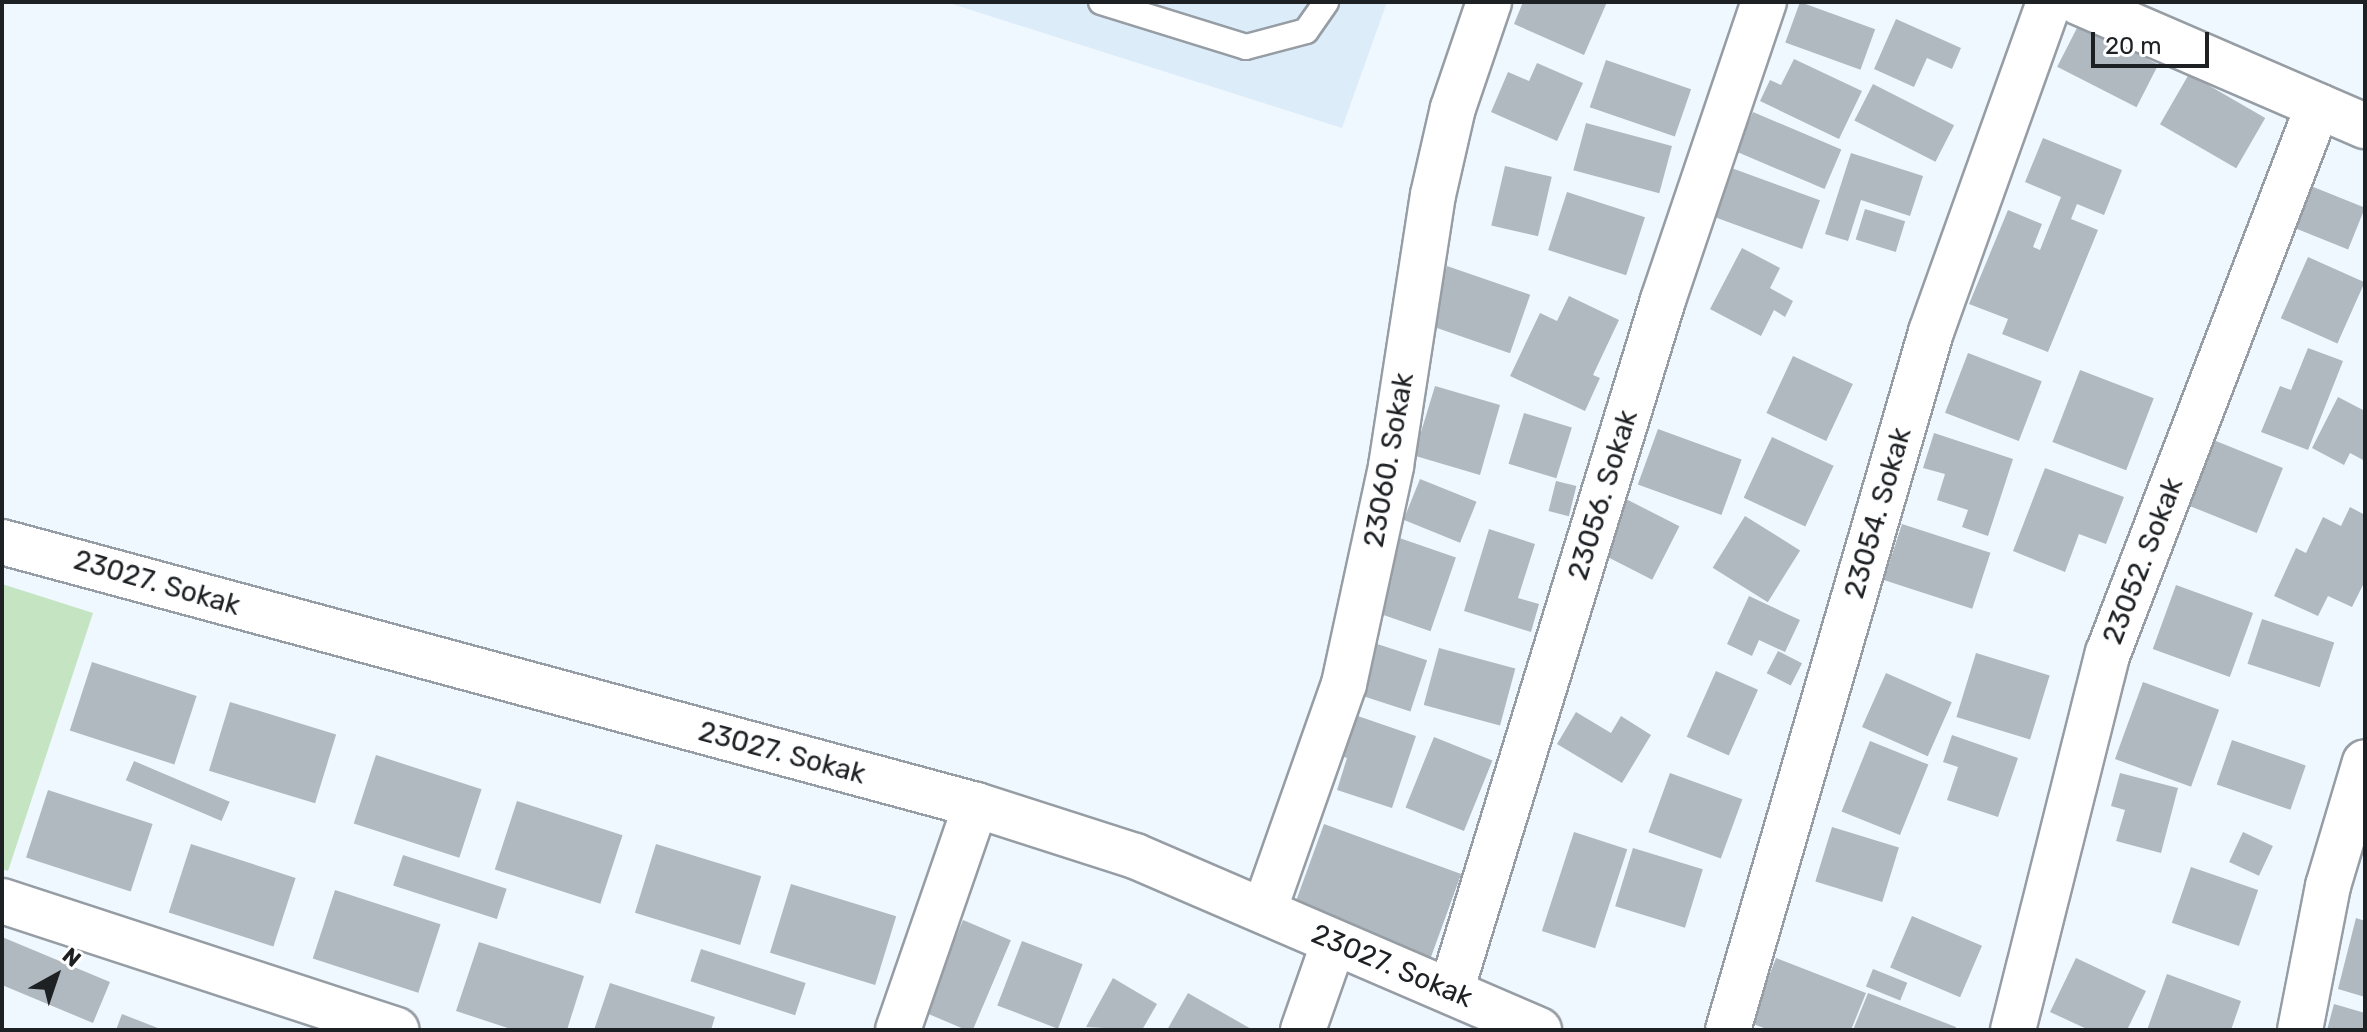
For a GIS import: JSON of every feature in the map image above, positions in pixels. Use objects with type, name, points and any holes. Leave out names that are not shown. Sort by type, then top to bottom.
[{"type":"street","name":"23060. Sokak","points":[[1264,911],[1344,684],[1391,466],[1433,195],[1453,108],[1489,2]]},
{"type":"street","name":"23056. Sokak","points":[[1451,991],[1663,300],[1764,2]]},
{"type":"street","name":"23054. Sokak","points":[[1728,1030],[1931,332],[2049,2]]},
{"type":"street","points":[[2078,2],[2365,126]]},
{"type":"street","name":"23052. Sokak","points":[[2013,1030],[2108,653],[2318,106]]},
{"type":"street","name":"23027. Sokak","points":[[2,542],[976,805],[1135,856],[1539,1030]]},
{"type":"street","points":[[2300,1030],[2328,886],[2365,762]]},
{"type":"street","points":[[898,1030],[976,805]]},
{"type":"street","points":[[2,901],[396,1030]]},
{"type":"street","points":[[1303,1030],[1334,942]]},
{"type":"lane","points":[[1101,2],[1246,47],[1306,31],[1326,2]]},
{"type":"shaded area","points":[[946,2],[1387,2],[1342,128]]},
{"type":"green space","points":[[2,584],[93,613],[8,871],[2,869]]},
{"type":"building","points":[[1523,2],[1607,2],[1584,55],[1514,24]]},
{"type":"building","points":[[1800,2],[1875,29],[1860,70],[1785,42]]},
{"type":"building","points":[[1896,19],[1961,48],[1952,69],[1927,58],[1914,87],[1874,69]]},
{"type":"building","points":[[2079,24],[2158,64],[2137,107],[2057,67]]},
{"type":"building","points":[[1794,59],[1862,91],[1839,139],[1760,101],[1770,80],[1781,85]]},
{"type":"building","points":[[1606,60],[1691,89],[1675,137],[1590,107]]},
{"type":"building","points":[[1537,63],[1583,83],[1557,141],[1491,112],[1508,72],[1529,81]]},
{"type":"building","points":[[2189,74],[2265,118],[2236,168],[2160,124]]},
{"type":"building","points":[[1873,84],[1954,125],[1935,162],[1854,121]]},
{"type":"building","points":[[1753,112],[1841,150],[1825,189],[1736,152]]},
{"type":"building","points":[[1586,123],[1672,146],[1659,193],[1573,170]]},
{"type":"building","points":[[2043,138],[2122,170],[2104,215],[2077,204],[2071,219],[2098,230],[2048,352],[2002,334],[2008,319],[1969,304],[2008,210],[2042,224],[2033,247],[2040,250],[2061,197],[2025,182]]},
{"type":"building","points":[[1851,153],[1923,176],[1910,216],[1861,200],[1848,241],[1825,234]]},
{"type":"building","points":[[1505,166],[1552,177],[1538,236],[1491,225]]},
{"type":"building","points":[[1726,166],[1820,200],[1802,249],[1708,215]]},
{"type":"building","points":[[2301,182],[2365,208],[2348,250],[2284,224]]},
{"type":"building","points":[[1567,192],[1645,217],[1626,275],[1548,250]]},
{"type":"building","points":[[1865,209],[1905,221],[1896,252],[1856,240]]},
{"type":"building","points":[[1742,248],[1780,268],[1770,288],[1793,301],[1785,317],[1774,310],[1761,336],[1710,309]]},
{"type":"building","points":[[2308,257],[2365,282],[2337,343],[2281,318]]},
{"type":"building","points":[[1447,266],[1530,295],[1510,353],[1427,325]]},
{"type":"building","points":[[1569,296],[1619,320],[1593,375],[1600,378],[1585,411],[1510,376],[1540,313],[1557,321]]},
{"type":"building","points":[[2308,348],[2343,361],[2308,450],[2261,432],[2280,386],[2291,390]]},
{"type":"building","points":[[1968,353],[2042,381],[2019,441],[1945,413]]},
{"type":"building","points":[[1793,356],[1853,384],[1826,441],[1766,413]]},
{"type":"building","points":[[2080,370],[2154,398],[2126,470],[2052,442]]},
{"type":"building","points":[[1435,386],[1500,405],[1480,475],[1402,452],[1409,428],[1421,432]]},
{"type":"building","points":[[2338,397],[2365,411],[2365,461],[2350,453],[2344,465],[2312,448]]},
{"type":"building","points":[[1524,413],[1572,428],[1556,478],[1509,464]]},
{"type":"building","points":[[1658,429],[1742,459],[1721,515],[1638,484]]},
{"type":"building","points":[[1934,433],[2013,459],[1988,536],[1962,527],[1968,510],[1937,500],[1945,474],[1923,468]]},
{"type":"building","points":[[1772,437],[1834,466],[1805,526],[1744,498]]},
{"type":"building","points":[[2206,437],[2283,468],[2257,533],[2180,502]]},
{"type":"building","points":[[2045,468],[2124,497],[2106,544],[2079,534],[2065,572],[2013,551]]},
{"type":"building","points":[[1420,479],[1477,502],[1460,543],[1404,520]]},
{"type":"building","points":[[1556,481],[1576,486],[1569,516],[1549,511]]},
{"type":"building","points":[[1626,499],[1679,526],[1652,580],[1599,552]]},
{"type":"building","points":[[2350,507],[2365,515],[2365,581],[2352,607],[2328,596],[2318,616],[2274,596],[2296,548],[2306,553],[2323,517],[2341,526]]},
{"type":"building","points":[[1745,516],[1800,550],[1768,602],[1713,568]]},
{"type":"building","points":[[1902,524],[1990,553],[1972,609],[1884,580]]},
{"type":"building","points":[[1489,529],[1535,544],[1518,598],[1539,604],[1531,632],[1464,611]]},
{"type":"building","points":[[1385,533],[1456,557],[1431,631],[1360,607]]},
{"type":"building","points":[[2176,585],[2253,613],[2230,677],[2153,649]]},
{"type":"building","points":[[1749,596],[1800,620],[1785,652],[1759,640],[1752,656],[1727,644]]},
{"type":"building","points":[[2262,619],[2334,642],[2320,687],[2247,664]]},
{"type":"building","points":[[1371,642],[1427,660],[1410,712],[1354,693]]},
{"type":"building","points":[[1439,648],[1515,668],[1500,725],[1424,705]]},
{"type":"building","points":[[1778,651],[1802,663],[1791,686],[1767,673]]},
{"type":"building","points":[[1976,653],[2050,676],[2030,740],[1956,717]]},
{"type":"building","points":[[92,662],[197,696],[174,764],[70,730]]},
{"type":"building","points":[[1716,671],[1758,690],[1729,755],[1687,737]]},
{"type":"building","points":[[1886,673],[1952,702],[1928,756],[1862,727]]},
{"type":"building","points":[[2143,682],[2219,710],[2191,787],[2115,759]]},
{"type":"building","points":[[230,702],[336,734],[315,803],[209,771]]},
{"type":"building","points":[[1576,712],[1611,733],[1621,716],[1651,735],[1622,783],[1557,744]]},
{"type":"building","points":[[1352,714],[1416,736],[1392,808],[1337,790],[1347,758],[1338,755]]},
{"type":"building","points":[[1952,735],[2018,758],[1998,817],[1947,800],[1958,767],[1943,762]]},
{"type":"building","points":[[1434,737],[1492,761],[1464,831],[1406,807]]},
{"type":"building","points":[[2232,740],[2306,765],[2290,810],[2217,784]]},
{"type":"building","points":[[1870,741],[1928,765],[1900,835],[1842,811]]},
{"type":"building","points":[[376,755],[482,789],[459,858],[354,823]]},
{"type":"building","points":[[134,761],[230,802],[222,821],[126,780]]},
{"type":"building","points":[[1670,773],[1742,799],[1721,859],[1648,832]]},
{"type":"building","points":[[2120,773],[2178,788],[2161,853],[2116,841],[2125,810],[2111,806]]},
{"type":"building","points":[[48,790],[153,824],[131,892],[26,858]]},
{"type":"building","points":[[517,801],[623,835],[600,904],[495,869]]},
{"type":"building","points":[[1324,824],[1461,874],[1430,959],[1293,910]]},
{"type":"building","points":[[1832,827],[1899,847],[1882,902],[1815,882]]},
{"type":"building","points":[[1574,832],[1627,849],[1595,948],[1542,931]]},
{"type":"building","points":[[2243,832],[2273,846],[2259,876],[2229,862]]},
{"type":"building","points":[[191,844],[296,878],[273,946],[169,912]]},
{"type":"building","points":[[656,844],[761,876],[740,945],[635,913]]},
{"type":"building","points":[[1633,848],[1703,869],[1685,928],[1615,906]]},
{"type":"building","points":[[403,855],[507,889],[497,919],[393,885]]},
{"type":"building","points":[[2191,867],[2258,890],[2239,946],[2172,923]]},
{"type":"building","points":[[791,884],[896,916],[875,985],[770,953]]},
{"type":"building","points":[[335,890],[441,924],[418,993],[313,958]]},
{"type":"building","points":[[1912,916],[1982,946],[1960,997],[1890,968]]},
{"type":"building","points":[[2356,918],[2365,921],[2365,997],[2338,989]]},
{"type":"building","points":[[963,920],[1011,940],[973,1030],[924,1012]]},
{"type":"building","points":[[2,937],[110,982],[93,1023],[2,985]]},
{"type":"building","points":[[1022,941],[1083,964],[1058,1029],[997,1005]]},
{"type":"building","points":[[479,942],[584,976],[567,1030],[514,1030],[456,1011]]},
{"type":"building","points":[[701,949],[806,983],[795,1015],[690,981]]},
{"type":"building","points":[[1776,958],[1866,993],[1851,1030],[1769,1030],[1751,1023]]},
{"type":"building","points":[[2076,958],[2146,991],[2127,1030],[2089,1030],[2050,1012]]},
{"type":"building","points":[[1873,969],[1907,983],[1900,1000],[1866,987]]},
{"type":"building","points":[[2167,974],[2241,1001],[2231,1030],[2147,1030]]},
{"type":"building","points":[[1113,978],[1157,1004],[1142,1030],[1086,1027]]},
{"type":"building","points":[[610,983],[715,1017],[711,1030],[594,1030]]},
{"type":"building","points":[[1188,993],[1253,1030],[1167,1030]]},
{"type":"building","points":[[1868,993],[1956,1027],[1955,1030],[1853,1030]]},
{"type":"building","points":[[2334,1004],[2365,1013],[2365,1030],[2327,1030]]},
{"type":"building","points":[[122,1014],[163,1030],[116,1030]]}]
